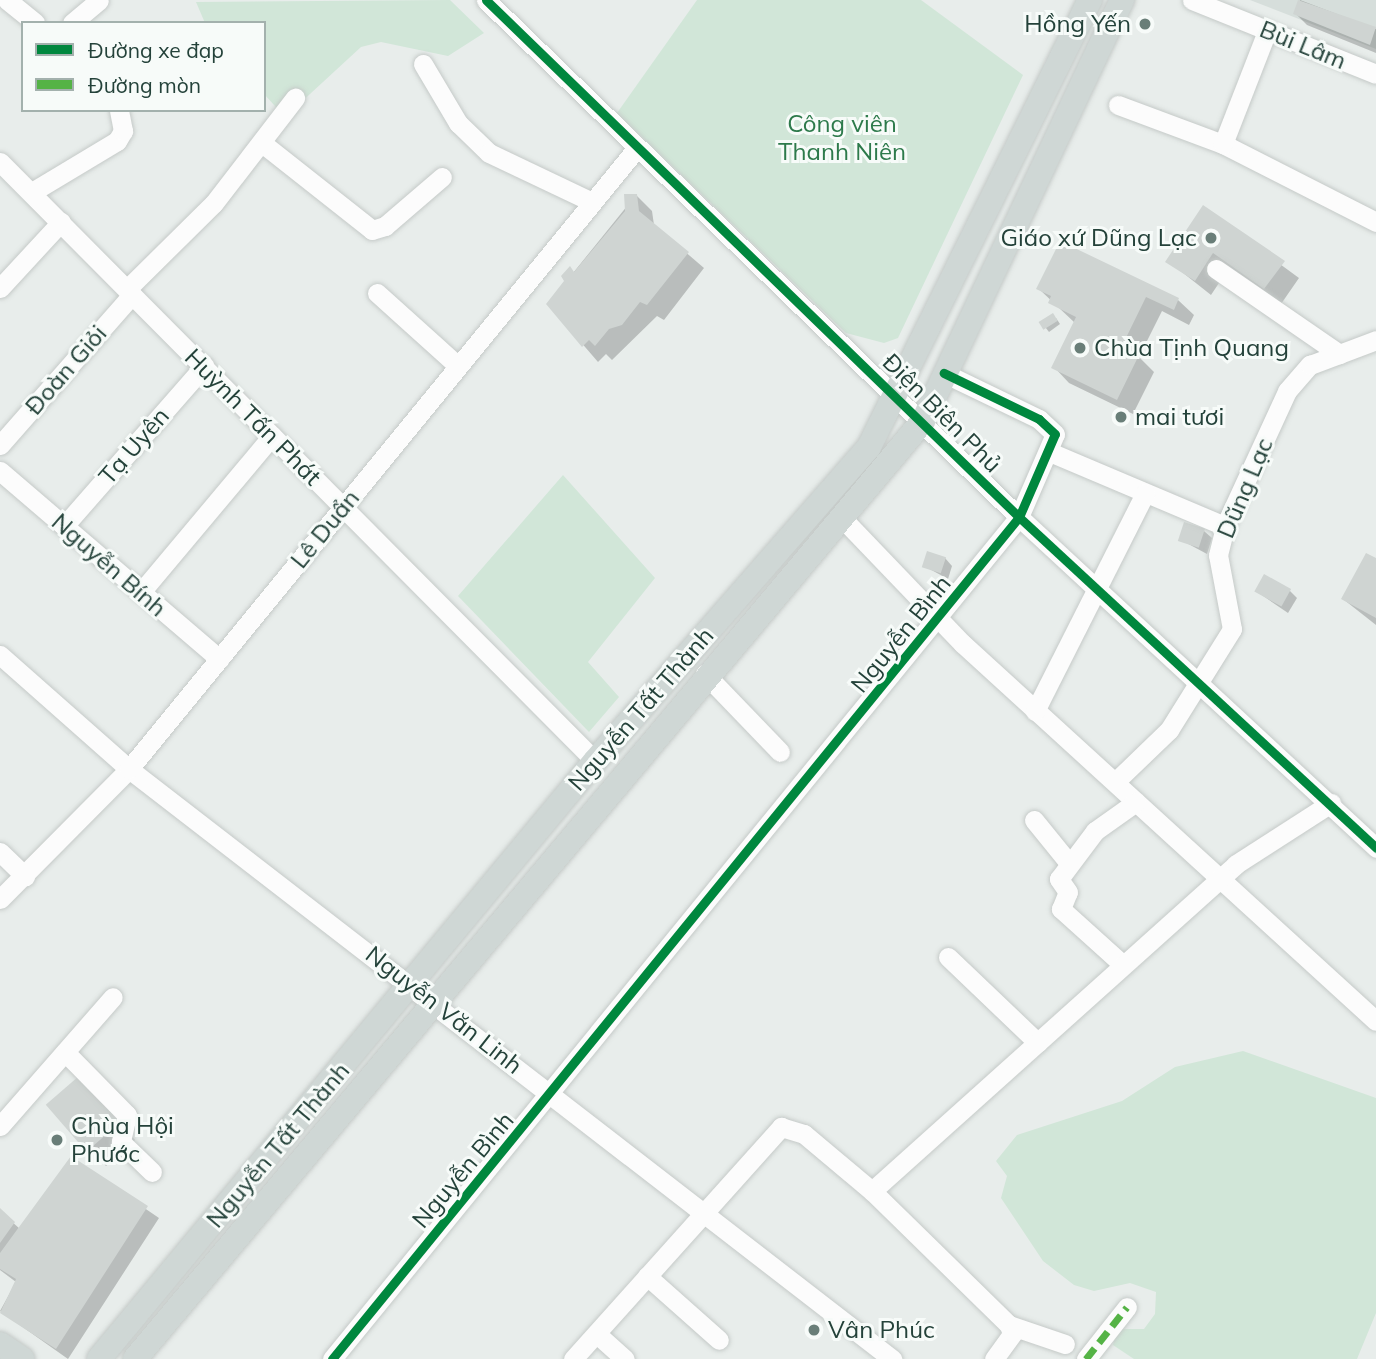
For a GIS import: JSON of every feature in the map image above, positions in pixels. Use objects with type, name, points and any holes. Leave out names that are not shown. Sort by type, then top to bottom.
[{"type":"main road","name":"Nguyễn Tất Thành","points":[[99,1359],[412,985],[595,761],[869,447],[899,396],[1090,0]]},
{"type":"main road","name":"Nguyễn Tất Thành","points":[[135,1359],[705,674],[843,519],[923,421],[1122,0]]},
{"type":"main road","points":[[0,1344],[22,1359]]},
{"type":"street","points":[[7,0],[33,21]]},
{"type":"street","points":[[74,21],[99,0]]},
{"type":"street","name":"Điện Biên Phủ","points":[[485,0],[899,396],[1019,517],[1331,803],[1376,848]]},
{"type":"street","name":"Bùi Lâm","points":[[1192,0],[1376,74]]},
{"type":"street","points":[[1223,144],[1267,31]]},
{"type":"street","points":[[423,64],[458,123],[489,153],[592,202]]},
{"type":"street","name":"Đoàn Giỏi","points":[[0,446],[130,292],[214,203],[295,98]]},
{"type":"street","points":[[1118,105],[1223,144],[1376,222]]},
{"type":"street","points":[[32,192],[117,141],[123,131],[119,112]]},
{"type":"street","points":[[262,143],[372,230],[385,226],[442,177]]},
{"type":"street","name":"Lê Duẩn","points":[[0,899],[129,769],[637,148]]},
{"type":"street","name":"Huỳnh Tấn Phát","points":[[0,162],[595,761]]},
{"type":"street","points":[[0,288],[61,222]]},
{"type":"street","points":[[1216,269],[1339,354]]},
{"type":"street","points":[[377,293],[458,366]]},
{"type":"street","name":"Dũng Lạc","points":[[1116,781],[1155,747],[1201,683],[1232,629],[1217,572],[1225,526],[1293,382],[1310,365],[1376,340]]},
{"type":"street","name":"Tạ Uyên","points":[[64,526],[204,366]]},
{"type":"street","points":[[944,373],[1047,425],[1055,434],[1052,453],[1225,526]]},
{"type":"street","points":[[141,592],[272,436]]},
{"type":"street","name":"Nguyễn Bình","points":[[332,1359],[552,1094],[1019,517],[1052,453]]},
{"type":"street","name":"Nguyễn Bính","points":[[0,471],[219,659]]},
{"type":"street","points":[[1035,711],[1145,493]]},
{"type":"street","points":[[843,519],[938,618],[1035,711],[1116,781],[1218,880],[1376,1021]]},
{"type":"street","name":"Nguyễn Văn Linh","points":[[0,655],[129,769],[433,1001],[892,1359]]},
{"type":"street","points":[[705,674],[780,752]]},
{"type":"street","points":[[1121,963],[1060,909],[1068,892],[1059,879],[1095,831],[1136,802]]},
{"type":"street","points":[[872,1191],[1038,1043],[1121,963],[1218,880],[1331,803]]},
{"type":"street","points":[[1034,820],[1069,863]]},
{"type":"street","points":[[0,852],[25,876]]},
{"type":"street","points":[[948,957],[1038,1043]]},
{"type":"street","points":[[0,1126],[113,997]]},
{"type":"street","points":[[65,1052],[127,1115],[121,1142],[152,1172]]},
{"type":"street","points":[[573,1359],[598,1335],[701,1210],[781,1127],[804,1134],[872,1191],[1009,1325],[1065,1344]]},
{"type":"street","points":[[647,1276],[719,1340]]},
{"type":"street","points":[[1086,1359],[1127,1307]]},
{"type":"street","points":[[994,1359],[1012,1334],[1009,1325]]},
{"type":"street","points":[[598,1335],[625,1359]]},
{"type":"shaded area","points":[[1250,0],[1376,0],[1376,49]]},
{"type":"green space","points":[[450,0],[484,33],[448,56],[381,42],[361,47],[285,117],[266,96],[266,21],[204,21],[196,2]]},
{"type":"green space","name":"Công viên Thanh Niên","points":[[697,0],[921,0],[1023,75],[898,338],[884,343],[846,333],[617,113]]},
{"type":"green space","points":[[563,475],[655,578],[588,662],[619,697],[589,732],[458,596]]},
{"type":"green space","points":[[1243,1051],[1376,1098],[1376,1313],[1357,1359],[1134,1359],[1113,1345],[1117,1329],[1144,1329],[1155,1314],[1156,1292],[1130,1283],[1094,1291],[1074,1285],[1043,1261],[1001,1198],[1007,1176],[996,1161],[1017,1135],[1122,1101],[1175,1067]]},
{"type":"building","points":[[1298,0],[1376,27],[1370,45],[1293,14]]},
{"type":"building","points":[[624,194],[637,194],[639,211],[689,252],[647,305],[640,302],[622,325],[609,329],[595,346],[589,340],[582,347],[546,304],[564,281],[561,276],[570,266],[574,272],[625,211]]},
{"type":"building","points":[[1203,205],[1285,261],[1264,289],[1213,253],[1195,281],[1165,262]]},
{"type":"building","points":[[1060,241],[1179,298],[1174,310],[1146,297],[1122,346],[1139,355],[1117,400],[1051,368],[1076,317],[1048,303],[1051,296],[1036,289]]},
{"type":"building","points":[[1053,313],[1058,321],[1043,330],[1039,322]]},
{"type":"building","points":[[1184,522],[1205,529],[1199,548],[1178,541]]},
{"type":"building","points":[[927,551],[946,557],[941,573],[922,567]]},
{"type":"building","points":[[1366,553],[1376,558],[1376,618],[1341,599]]},
{"type":"building","points":[[1264,574],[1291,589],[1281,607],[1254,591]]},
{"type":"building","points":[[79,1076],[120,1123],[86,1152],[46,1105]]},
{"type":"building","points":[[71,1156],[148,1206],[56,1349],[0,1313],[16,1279],[0,1269],[0,1253]]},
{"type":"building","points":[[0,1208],[15,1222],[0,1243]]},
{"type":"marked path","points":[[1086,1359],[1127,1307]]},
{"type":"cycle path","points":[[486,0],[1019,517],[1376,848]]},
{"type":"cycle path","points":[[332,1359],[1019,517],[1055,434],[1039,419],[944,373]]},
{"type":"place","name":"Hồng Yến","points":[[1145,24]]},
{"type":"place","name":"Giáo xứ Dũng Lạc","points":[[1211,238]]},
{"type":"place","name":"Chùa Tịnh Quang","points":[[1080,348]]},
{"type":"place","name":"mai tươi","points":[[1121,417]]},
{"type":"place","name":"Chùa Hội Phước","points":[[57,1140]]},
{"type":"place","name":"Vân Phúc","points":[[814,1330]]}]
